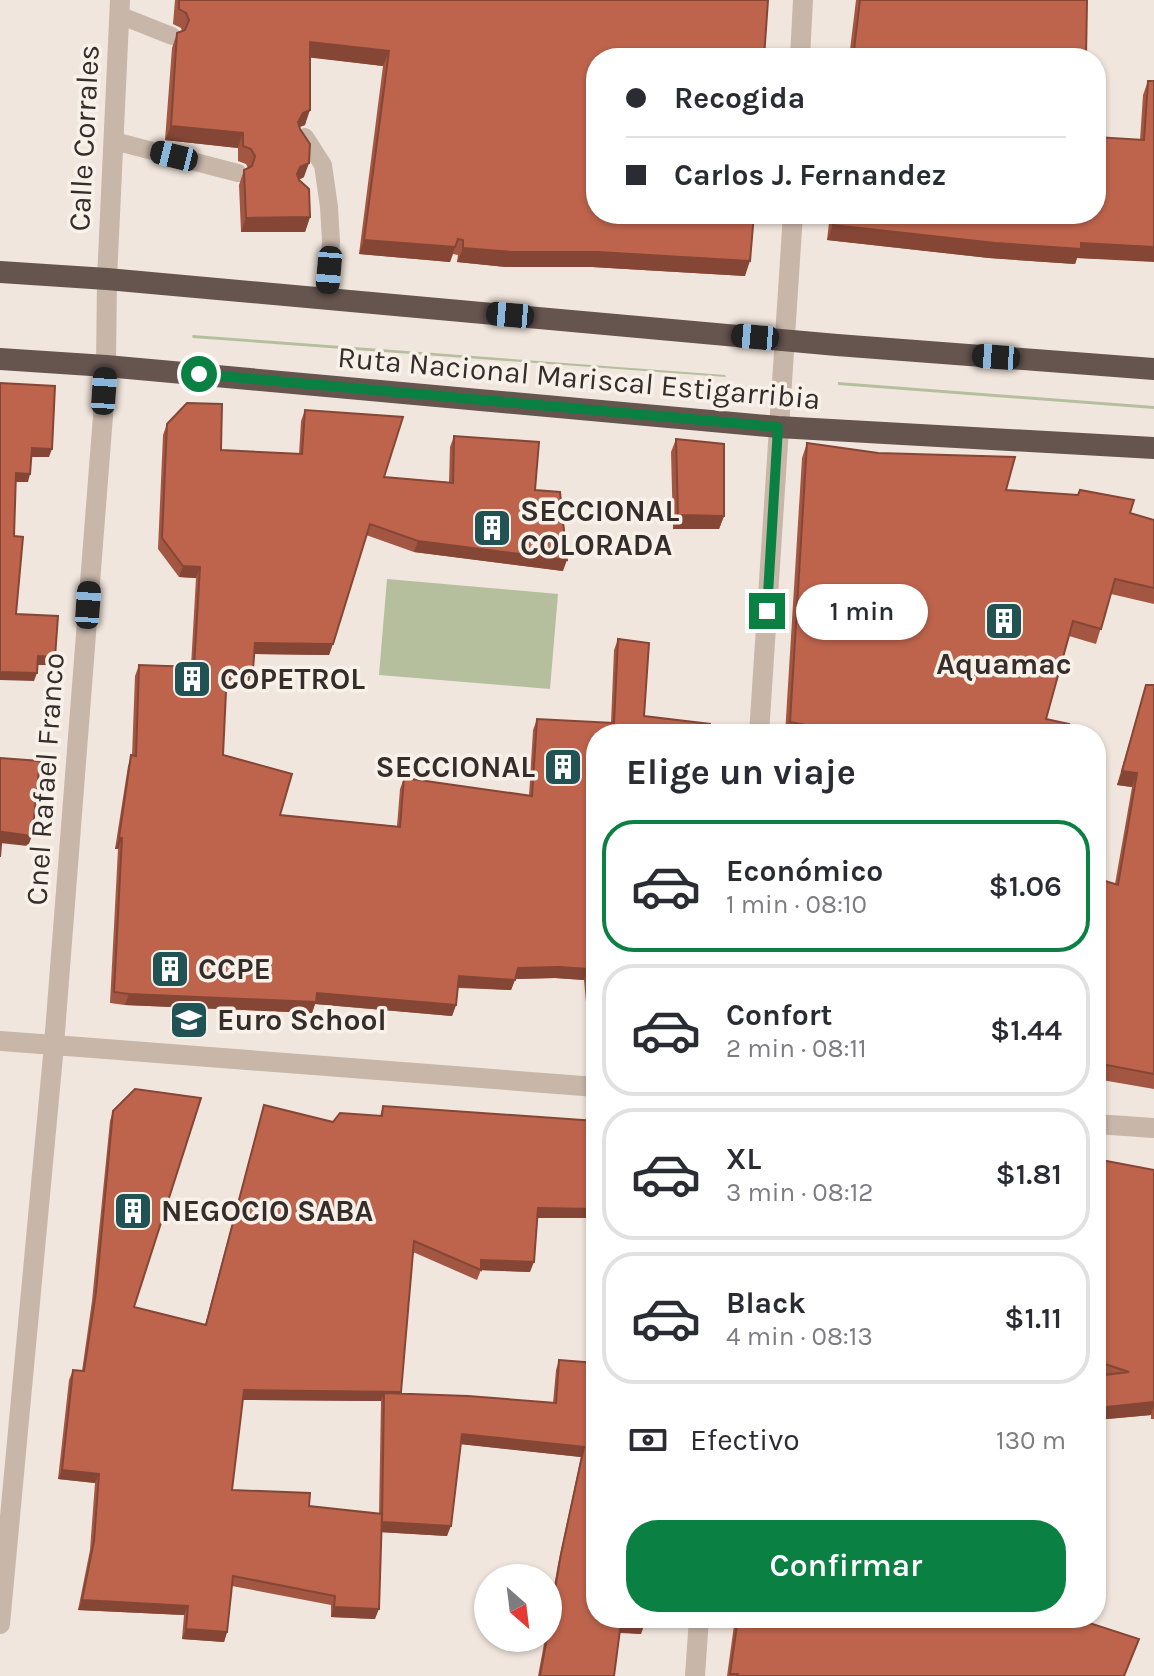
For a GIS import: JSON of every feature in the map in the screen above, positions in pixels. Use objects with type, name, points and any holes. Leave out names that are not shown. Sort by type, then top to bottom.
[{"type":"highway","name":"Ruta Nacional Mariscal Estigarribia","points":[[0,272],[1154,369]]},
{"type":"highway","name":"Ruta Nacional Mariscal Estigarribia","points":[[0,359],[778,427],[1154,448]]},
{"type":"street","points":[[801,48],[803,0]]},
{"type":"street","name":"Calle Corrales","points":[[107,279],[120,8]]},
{"type":"street","points":[[760,724],[792,224]]},
{"type":"street","name":"Cnel Rafael Franco","points":[[0,1624],[54,1045],[106,366],[107,279]]},
{"type":"street","points":[[0,1041],[586,1086]]},
{"type":"street","points":[[1106,1125],[1154,1128]]},
{"type":"street","points":[[695,1676],[698,1628]]},
{"type":"lane","points":[[120,8],[172,36]]},
{"type":"lane","points":[[305,137],[323,165],[329,207],[331,242],[326,298]]},
{"type":"lane","points":[[114,141],[238,173]]},
{"type":"lane","points":[[304,189],[329,207]]},
{"type":"green space","points":[[193,335],[725,375],[726,377],[193,338]]},
{"type":"green space","points":[[838,382],[1154,406],[1154,409],[838,385]]},
{"type":"green space","points":[[387,579],[558,594],[550,689],[379,675]]},
{"type":"building","points":[[179,0],[768,0],[765,48],[586,48],[586,224],[753,224],[750,261],[598,252],[512,252],[463,248],[463,240],[458,239],[455,247],[364,240],[389,51],[310,42],[310,110],[303,113],[298,122],[310,144],[309,163],[300,167],[297,174],[309,189],[310,217],[246,218],[244,170],[252,166],[255,156],[251,149],[243,146],[243,133],[171,126],[177,33],[185,30],[189,20],[186,13],[179,9]]},
{"type":"building","points":[[860,0],[1087,0],[1086,48],[854,48]]},
{"type":"building","points":[[1148,81],[1154,81],[1154,247],[1081,243],[1081,249],[833,225],[1106,224],[1106,138],[1144,140]]},
{"type":"building","points":[[0,383],[55,386],[52,449],[32,448],[30,474],[16,473],[14,536],[23,537],[16,614],[58,616],[55,657],[38,656],[37,673],[0,672]]},
{"type":"building","points":[[187,403],[222,404],[221,450],[302,454],[305,410],[403,417],[384,477],[453,483],[454,436],[539,442],[535,490],[560,492],[567,560],[418,541],[370,524],[333,644],[255,643],[253,670],[227,670],[223,755],[292,774],[280,815],[400,827],[404,778],[532,796],[537,719],[614,723],[618,639],[649,643],[644,716],[710,724],[586,724],[586,969],[518,968],[515,980],[459,976],[456,1005],[317,993],[316,1002],[114,992],[122,838],[119,838],[131,755],[136,756],[139,665],[194,667],[200,567],[183,566],[162,538],[167,424]]},
{"type":"building","points":[[676,439],[724,444],[724,516],[678,515]]},
{"type":"building","points":[[807,443],[878,453],[1015,457],[1006,490],[1078,495],[1080,490],[1134,500],[1130,513],[1154,520],[1154,588],[1115,579],[1101,629],[1073,621],[1046,719],[1069,724],[790,722]]},
{"type":"building","points":[[1146,685],[1154,685],[1154,1074],[1106,1065],[1106,881],[1118,885],[1137,773],[1122,771]]},
{"type":"building","points":[[0,758],[40,761],[32,836],[2,832],[0,857]]},
{"type":"building","points":[[135,1089],[201,1098],[134,1307],[206,1325],[264,1105],[333,1122],[340,1113],[382,1116],[383,1106],[586,1120],[586,1209],[538,1208],[534,1262],[481,1260],[481,1270],[414,1241],[401,1392],[244,1390],[232,1490],[310,1493],[309,1506],[382,1514],[379,1609],[334,1607],[335,1596],[233,1576],[227,1632],[186,1629],[188,1606],[82,1600],[94,1541],[99,1474],[62,1470],[73,1370],[84,1371],[96,1292],[113,1111]]},
{"type":"building","points":[[1106,1161],[1154,1170],[1154,1402],[1106,1407],[1106,1375],[1129,1372],[1106,1364]]},
{"type":"building","points":[[559,1360],[586,1362],[586,1628],[620,1628],[614,1676],[540,1676],[544,1652],[562,1652],[562,1564],[559,1564],[584,1447],[462,1434],[451,1526],[382,1522],[384,1393],[556,1403]]},
{"type":"building","points":[[737,1628],[1105,1628],[1139,1639],[1124,1676],[730,1674]]},
{"type":"place","name":"SECCIONAL COLORADA","points":[[492,528]]},
{"type":"place","name":"Aquamac","points":[[1004,621]]},
{"type":"place","name":"COPETROL","points":[[192,679]]},
{"type":"place","name":"SECCIONAL","points":[[563,767]]},
{"type":"place","name":"CCPE","points":[[170,969]]},
{"type":"place","name":"Euro School","points":[[189,1020]]},
{"type":"place","name":"NEGOCIO SABA","points":[[133,1211]]},
{"type":"route","points":[[199,374],[778,427],[767,611]]}]
